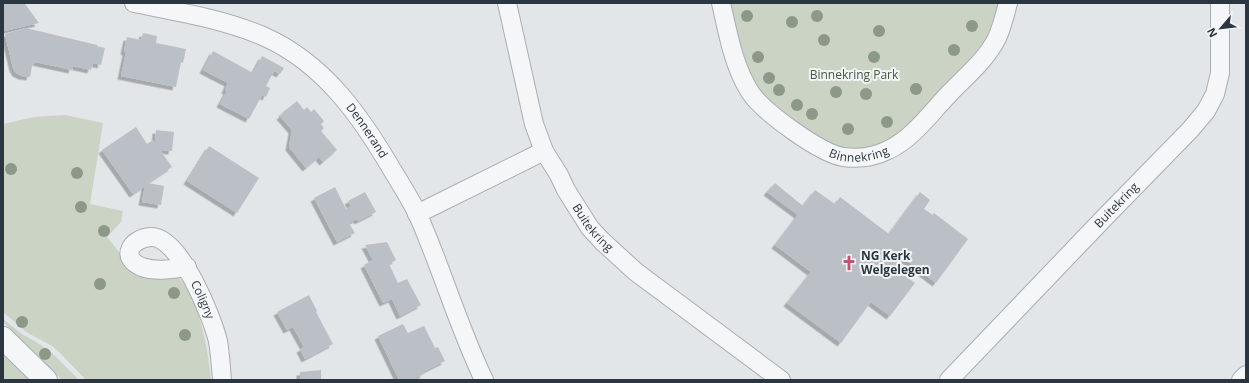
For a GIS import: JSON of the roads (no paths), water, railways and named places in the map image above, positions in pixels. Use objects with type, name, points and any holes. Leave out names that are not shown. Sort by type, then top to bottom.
[{"type":"street","name":"Dennerand","points":[[134,3],[223,22],[266,37],[309,63],[338,91],[356,114],[384,157],[417,214],[464,335],[484,380]]},
{"type":"street","name":"Buitekring","points":[[507,3],[534,124],[544,151],[580,213],[602,241],[636,272],[781,380]]},
{"type":"street","name":"Binnekring","points":[[721,3],[736,63],[751,94],[797,135],[843,157],[875,155],[889,150],[910,134],[987,53],[997,38],[1005,17],[1008,3]]},
{"type":"street","name":"Buitekring","points":[[949,380],[1206,112],[1215,94],[1220,74],[1220,3]]},
{"type":"street","points":[[417,214],[544,151]]},
{"type":"street","name":"Coligny","points":[[187,266],[165,270],[151,269],[134,262],[130,257],[130,250],[132,245],[141,240],[153,237],[164,240],[174,249],[187,266],[206,307],[218,340],[222,380]]},
{"type":"street","points":[[3,338],[46,380]]},
{"type":"street","points":[[1241,380],[1246,375]]},
{"type":"place","name":"NG Kerk Welgelegen","points":[[849,263]]},
{"type":"park label","name":"Binnekring Park","points":[[854,75]]}]
